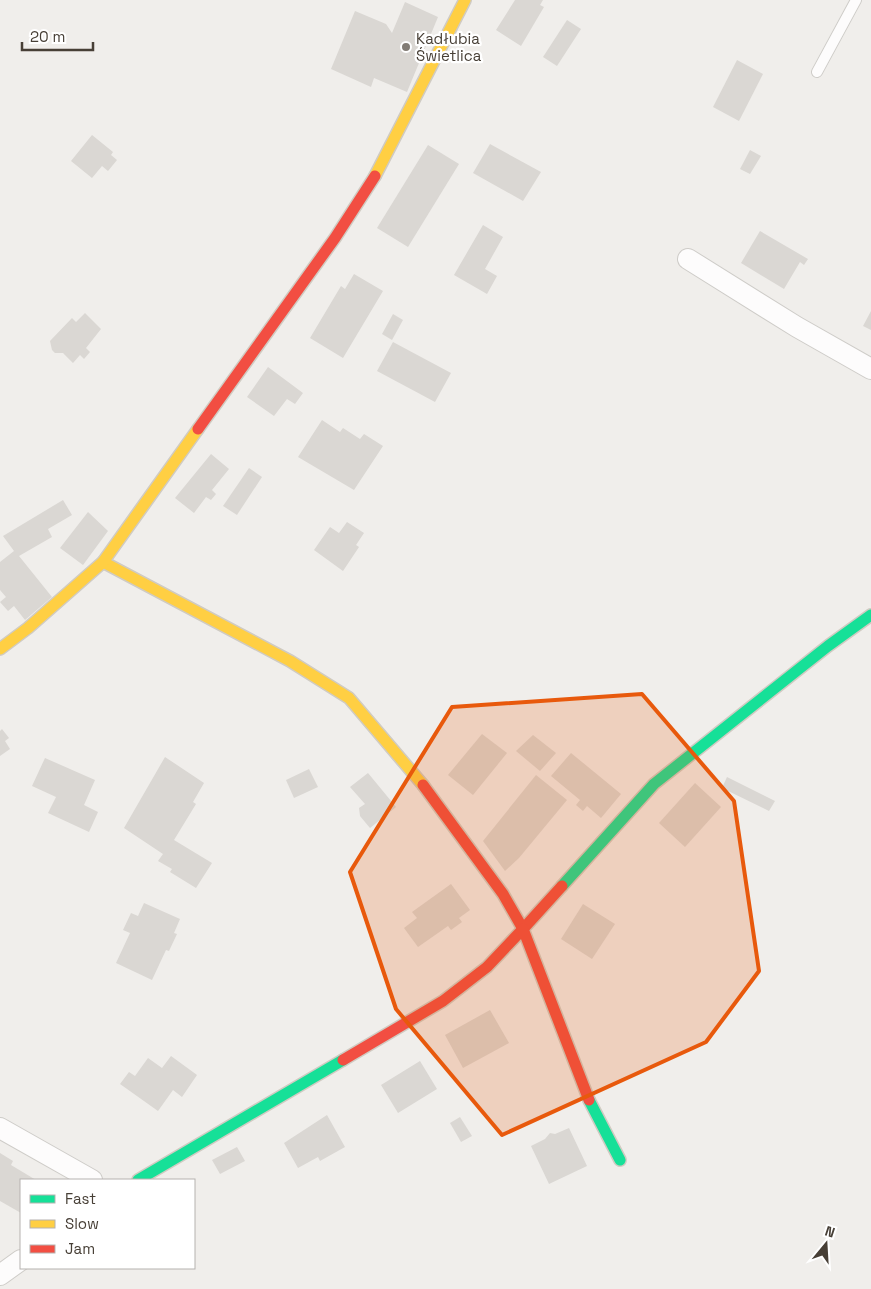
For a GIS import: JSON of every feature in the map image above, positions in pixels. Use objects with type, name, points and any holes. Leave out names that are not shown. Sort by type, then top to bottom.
[{"type":"street","points":[[0,649],[28,628],[103,562],[335,238],[378,172],[465,0]]},
{"type":"street","points":[[688,259],[796,327],[871,369]]},
{"type":"street","points":[[103,562],[290,661],[349,698],[410,768],[503,894],[523,929],[551,998],[584,1090],[620,1160]]},
{"type":"street","points":[[140,1179],[444,1001],[487,967],[654,784],[871,614]]},
{"type":"street","points":[[0,1128],[90,1179]]},
{"type":"street","points":[[0,1275],[20,1261]]},
{"type":"lane","points":[[817,72],[856,0]]},
{"type":"highlighted area","points":[[642,694],[734,801],[759,971],[706,1042],[502,1135],[396,1009],[350,872],[452,707]]},
{"type":"building","points":[[515,0],[543,0],[540,5],[544,7],[521,46],[496,30]]},
{"type":"building","points":[[405,2],[438,17],[407,92],[374,78],[371,87],[331,69],[355,11],[386,24],[392,33]]},
{"type":"building","points":[[567,20],[581,29],[557,66],[543,57]]},
{"type":"building","points":[[737,60],[763,74],[739,121],[713,107]]},
{"type":"building","points":[[92,135],[113,152],[111,155],[117,160],[108,171],[102,166],[92,178],[71,161]]},
{"type":"building","points":[[490,144],[541,172],[523,201],[473,173]]},
{"type":"building","points":[[428,145],[459,164],[408,247],[377,228]]},
{"type":"building","points":[[750,150],[761,156],[750,174],[740,169]]},
{"type":"building","points":[[483,225],[503,237],[485,269],[497,276],[487,294],[454,275]]},
{"type":"building","points":[[760,231],[808,259],[804,265],[800,262],[784,289],[741,263]]},
{"type":"building","points":[[354,274],[383,291],[343,358],[310,338],[341,286],[345,289]]},
{"type":"building","points":[[871,311],[871,330],[863,326]]},
{"type":"building","points":[[85,313],[101,329],[86,348],[90,352],[84,359],[80,355],[73,363],[63,353],[55,353],[52,350],[50,341],[72,318],[76,322]]},
{"type":"building","points":[[393,314],[403,320],[392,340],[382,334]]},
{"type":"building","points":[[393,342],[451,373],[435,402],[377,371]]},
{"type":"building","points":[[268,367],[303,393],[295,404],[287,399],[274,416],[247,397]]},
{"type":"building","points":[[322,420],[340,432],[343,428],[360,439],[364,434],[383,446],[354,490],[298,457]]},
{"type":"building","points":[[211,454],[229,469],[212,490],[216,494],[211,500],[206,497],[194,513],[175,498]]},
{"type":"building","points":[[249,468],[262,477],[237,515],[223,506]]},
{"type":"building","points":[[63,500],[72,515],[48,529],[52,537],[19,556],[52,597],[25,620],[14,606],[8,611],[0,602],[6,597],[0,590],[0,562],[14,551],[3,536]]},
{"type":"building","points":[[88,512],[108,531],[83,565],[60,548]]},
{"type":"building","points":[[347,522],[364,533],[356,545],[359,547],[343,571],[314,550],[330,527],[339,533]]},
{"type":"building","points":[[2,729],[9,738],[5,741],[10,749],[0,756],[0,731]]},
{"type":"building","points":[[482,734],[507,753],[473,795],[448,775]]},
{"type":"building","points":[[533,735],[556,753],[540,771],[516,751]]},
{"type":"building","points":[[571,753],[621,794],[601,818],[587,806],[583,811],[576,805],[580,800],[551,776]]},
{"type":"building","points":[[165,757],[204,783],[193,802],[196,804],[174,840],[212,863],[196,888],[170,872],[172,869],[158,861],[163,854],[124,828]]},
{"type":"building","points":[[45,758],[95,780],[84,805],[98,812],[89,832],[48,813],[56,797],[32,786]]},
{"type":"building","points":[[309,769],[318,787],[294,798],[286,780]]},
{"type":"building","points":[[368,773],[396,807],[370,828],[360,816],[359,808],[365,804],[350,787]]},
{"type":"building","points":[[536,775],[567,800],[519,858],[505,871],[483,841]]},
{"type":"building","points":[[727,777],[775,801],[769,811],[722,788]]},
{"type":"building","points":[[695,783],[721,807],[685,847],[659,823]]},
{"type":"building","points":[[451,884],[470,910],[459,918],[462,922],[451,930],[448,926],[418,947],[404,928],[417,918],[412,912]]},
{"type":"building","points":[[144,903],[180,919],[174,933],[177,934],[169,951],[166,950],[152,980],[116,963],[130,933],[123,930],[131,913],[138,916]]},
{"type":"building","points":[[583,904],[615,924],[592,959],[561,939]]},
{"type":"building","points":[[490,1010],[509,1043],[463,1068],[445,1035]]},
{"type":"building","points":[[171,1056],[197,1075],[182,1097],[173,1090],[158,1111],[120,1084],[129,1072],[135,1076],[148,1058],[162,1068]]},
{"type":"building","points":[[420,1061],[437,1089],[398,1113],[381,1085]]},
{"type":"building","points":[[327,1115],[345,1147],[320,1161],[318,1157],[298,1168],[284,1143]]},
{"type":"building","points":[[460,1117],[472,1136],[461,1142],[450,1123]]},
{"type":"building","points":[[569,1128],[587,1166],[549,1184],[531,1146],[545,1139],[550,1133],[555,1134]]},
{"type":"building","points":[[237,1147],[245,1161],[220,1174],[212,1160]]},
{"type":"building","points":[[0,1153],[13,1161],[11,1165],[34,1179],[20,1179],[20,1212],[0,1201]]},
{"type":"traffic: fast","points":[[562,886],[654,784],[828,646],[871,615]]},
{"type":"traffic: fast","points":[[140,1179],[343,1060]]},
{"type":"traffic: fast","points":[[589,1100],[620,1160]]},
{"type":"traffic: slow","points":[[375,176],[465,0]]},
{"type":"traffic: slow","points":[[0,649],[28,628],[103,562],[198,429]]},
{"type":"traffic: slow","points":[[103,562],[290,661],[349,698],[423,785]]},
{"type":"traffic: jam","points":[[198,429],[335,238],[375,176]]},
{"type":"traffic: jam","points":[[423,785],[503,894],[523,929],[562,886]]},
{"type":"traffic: jam","points":[[343,1060],[443,1001],[487,967],[523,929],[589,1100]]},
{"type":"place","name":"Kadłubia Świetlica","points":[[406,47]]}]
